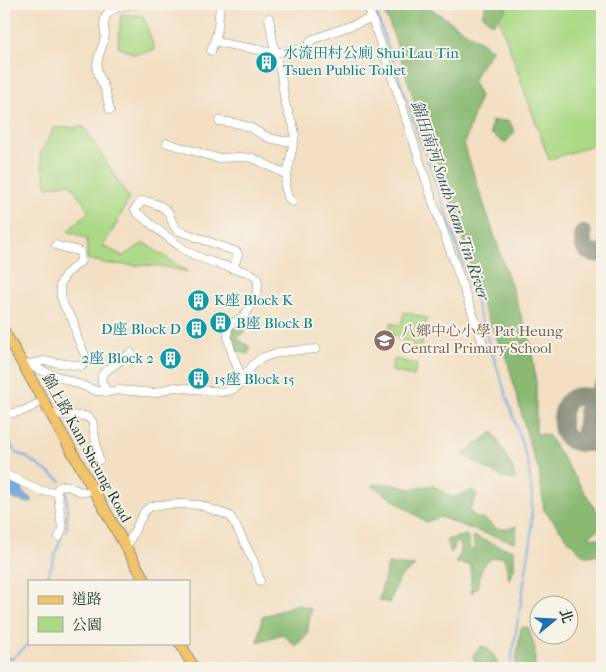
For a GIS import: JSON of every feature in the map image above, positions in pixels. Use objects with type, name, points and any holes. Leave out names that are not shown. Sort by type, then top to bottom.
[{"type":"main road","name":"錦上路 Kam Sheung Road","points":[[4,331],[26,364],[50,414],[144,580]]},
{"type":"main road","points":[[181,644],[194,668]]},
{"type":"street","points":[[110,110],[97,68],[104,40],[104,19],[107,12],[111,10],[120,6],[135,4]]},
{"type":"street","points":[[212,52],[218,27],[220,4]]},
{"type":"street","points":[[367,4],[482,343]]},
{"type":"street","points":[[269,18],[285,102],[288,114],[295,128],[285,186],[288,197],[292,202]]},
{"type":"street","points":[[215,40],[221,43],[275,53],[307,48],[310,40],[372,18]]},
{"type":"street","points":[[219,121],[249,128],[269,138],[294,141]]},
{"type":"street","points":[[167,143],[217,158],[253,158],[287,176]]},
{"type":"street","points":[[233,269],[238,255],[237,252],[177,230],[172,224],[166,209],[148,201],[142,201],[135,209],[143,218],[188,252],[233,269],[253,274],[257,277],[259,283],[257,291],[247,311],[229,326],[228,331],[229,340],[243,380]]},
{"type":"street","points":[[26,364],[44,361],[82,366],[87,360],[77,337],[73,320],[65,308],[61,297],[60,285],[65,275],[80,261],[81,255],[75,249],[56,245]]},
{"type":"street","points":[[26,364],[97,391],[119,390],[155,393],[174,387],[222,392],[236,388],[258,360],[277,353],[316,349]]},
{"type":"street","points":[[107,392],[101,376],[131,353]]},
{"type":"street","points":[[4,415],[23,411],[43,401]]},
{"type":"street","points":[[50,414],[86,416],[92,421],[99,460]]},
{"type":"street","points":[[4,474],[42,491],[55,492]]},
{"type":"street","points":[[55,492],[58,487],[64,486],[84,492],[93,489]]},
{"type":"street","points":[[55,492],[58,496],[62,529],[59,537]]},
{"type":"street","points":[[126,548],[144,512],[150,507],[157,505],[200,505],[230,516],[254,562],[260,581]]},
{"type":"green space","points":[[380,4],[424,4],[493,50],[480,67],[473,82],[480,96],[464,145],[531,345],[536,383],[536,433],[548,435],[596,510],[602,515],[602,527],[588,537],[602,539],[602,555],[584,556],[544,510],[539,470],[531,450],[508,363],[480,301],[463,239],[436,159],[426,140],[396,42]]},
{"type":"green space","points":[[486,4],[505,4],[506,10],[493,24],[482,15]]},
{"type":"green space","points":[[496,4],[602,4],[602,142],[549,160],[495,7]]},
{"type":"green space","points":[[121,14],[143,16],[155,50],[134,54],[118,47]]},
{"type":"green space","points":[[492,121],[509,121],[515,132],[505,143],[490,133]]},
{"type":"green space","points":[[84,127],[129,198],[103,246],[123,256],[144,243],[188,272],[160,266],[109,264],[87,259],[87,239],[68,231],[89,211],[70,183],[47,187],[40,155],[54,128]]},
{"type":"green space","points":[[404,312],[427,318],[422,346],[412,345],[412,342],[398,339],[398,336],[388,334],[391,323],[401,325]]},
{"type":"green space","points":[[243,321],[248,327],[238,339],[250,347],[248,354],[233,350],[230,338],[232,326]]},
{"type":"green space","points":[[394,359],[417,364],[414,376],[391,371]]},
{"type":"green space","points":[[493,432],[512,467],[516,480],[502,478],[462,454]]},
{"type":"green space","points":[[391,484],[410,489],[432,485],[453,498],[472,490],[478,494],[469,510],[477,518],[484,518],[499,529],[517,526],[515,542],[441,517],[426,522],[371,485]]},
{"type":"green space","points":[[467,535],[470,549],[475,551],[473,536],[514,550],[514,569],[509,579],[504,557],[491,559],[482,570],[477,588],[471,593],[471,565],[456,563],[460,554],[460,543],[456,542],[451,553],[446,540]]},
{"type":"green space","points":[[388,564],[415,566],[400,577],[389,603],[379,600]]},
{"type":"green space","points":[[297,604],[311,609],[307,634],[296,646],[282,634],[258,642],[262,617]]},
{"type":"green space","points":[[528,627],[528,644],[534,644],[535,648],[535,668],[515,668],[521,628]]},
{"type":"green space","points":[[481,646],[493,654],[498,668],[477,668],[473,655]]},
{"type":"water","points":[[4,476],[24,485],[22,490],[24,494],[33,500],[29,503],[4,494]]},
{"type":"waterway","name":"錦田南河 South Kam Tin River","points":[[373,4],[446,212],[528,463],[532,494],[531,541],[510,668]]},
{"type":"waterway","points":[[4,435],[16,453],[26,457],[61,481]]},
{"type":"waterway","points":[[65,488],[67,497],[67,528],[65,532]]},
{"type":"waterway","points":[[46,580],[61,538]]},
{"type":"waterway","points":[[4,658],[13,658],[29,644]]},
{"type":"taxiway","points":[[583,234],[583,244],[586,250],[602,254]]},
{"type":"taxiway","points":[[600,444],[587,439],[585,432],[588,403],[602,387]]},
{"type":"taxiway","points":[[594,397],[580,396],[571,399],[563,412],[562,424],[565,435],[571,440],[581,443],[595,443]]},
{"type":"place","name":"水流田村公廁 Shui Lau Tin Tsuen Public Toilet","points":[[267,62]]},
{"type":"place","name":"K座 Block K","points":[[198,300]]},
{"type":"place","name":"B座 Block B","points":[[220,323]]},
{"type":"place","name":"D座 Block D","points":[[197,329]]},
{"type":"place","name":"八鄉中心小學 Pat Heung Central Primary School","points":[[385,340]]},
{"type":"place","name":"2座 Block 2","points":[[170,358]]},
{"type":"place","name":"15座 Block 15","points":[[198,379]]}]
